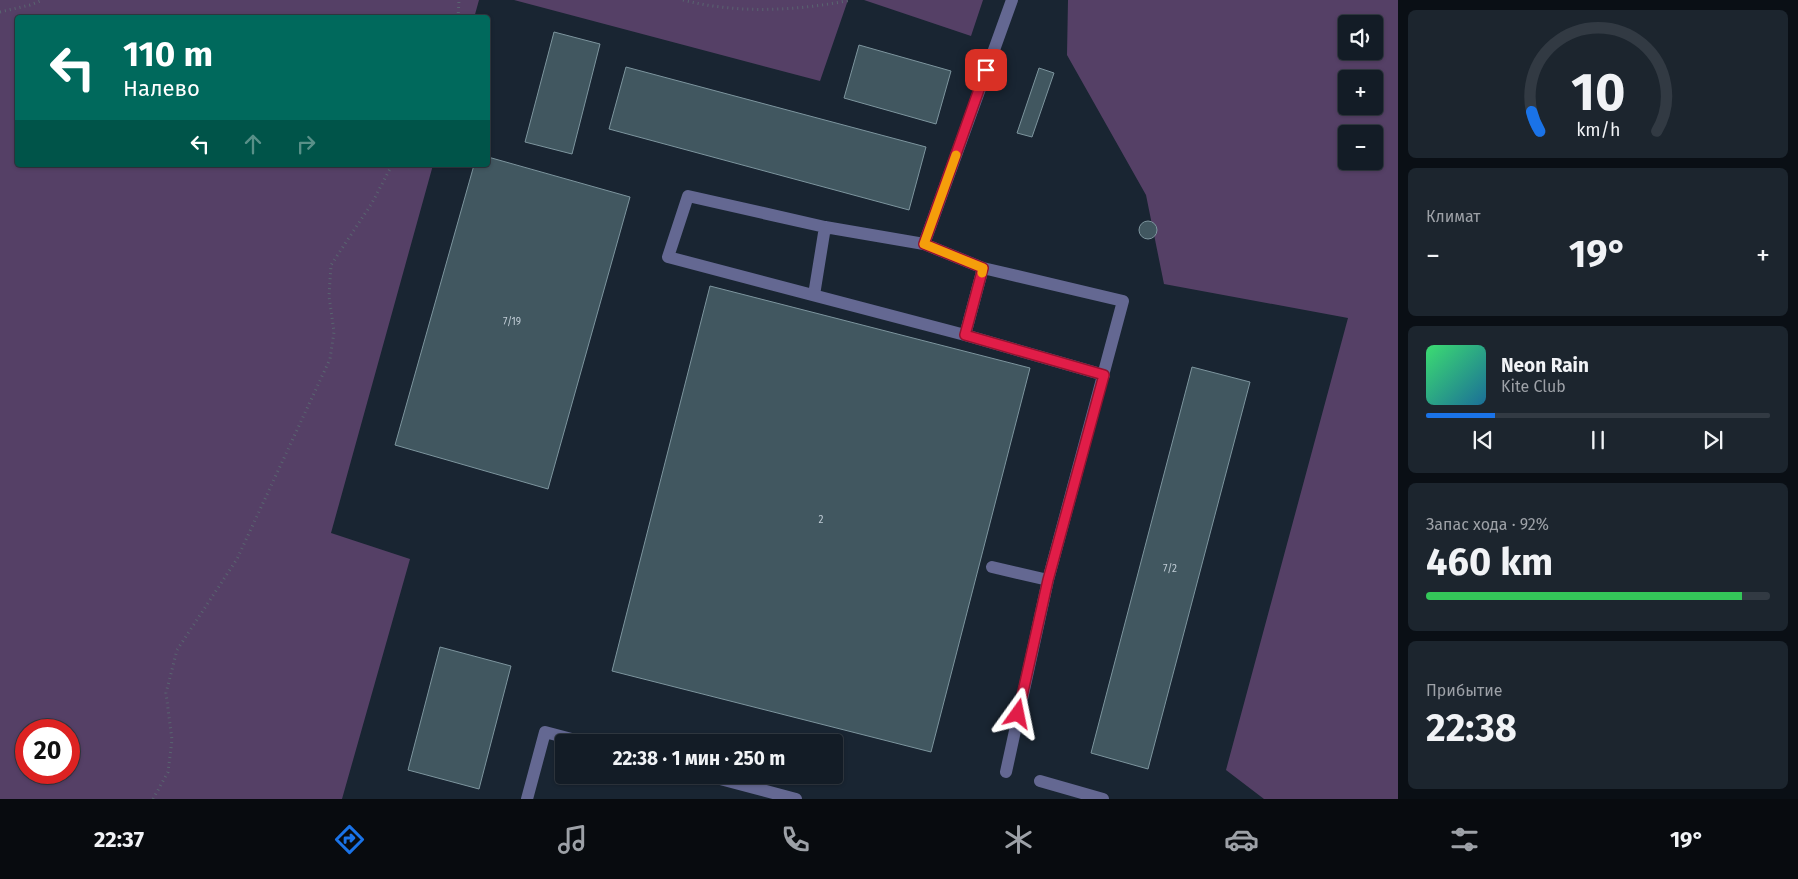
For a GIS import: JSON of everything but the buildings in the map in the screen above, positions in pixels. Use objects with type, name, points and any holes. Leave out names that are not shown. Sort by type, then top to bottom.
[{"type":"lane","points":[[924,244],[1012,0]]},
{"type":"lane","points":[[1006,772],[1048,580],[1104,375],[1123,301],[983,268],[924,244],[825,227],[688,196],[668,257],[965,335],[1104,375]]},
{"type":"lane","points":[[814,295],[825,227]]},
{"type":"lane","points":[[965,335],[983,268]]},
{"type":"lane","points":[[992,568],[1048,580]]},
{"type":"lane","points":[[527,799],[545,732],[555,735]]},
{"type":"lane","points":[[1040,781],[1103,799]]},
{"type":"lane","points":[[740,784],[796,799]]},
{"type":"path","points":[[0,12],[43,0]]},
{"type":"path","points":[[458,15],[459,0]]},
{"type":"path","points":[[684,0],[746,9],[821,6],[851,0]]},
{"type":"path","points":[[153,799],[168,772],[172,740],[166,694],[177,650],[237,559],[330,359],[334,332],[329,296],[331,265],[372,203],[391,167]]},
{"type":"shaded area","points":[[0,0],[479,0],[475,15],[15,15],[15,167],[432,167],[331,533],[410,559],[342,799],[0,799]]},
{"type":"shaded area","points":[[514,0],[848,0],[820,81]]},
{"type":"shaded area","points":[[864,0],[983,0],[971,36]]},
{"type":"shaded area","points":[[1068,0],[1398,0],[1398,799],[1264,799],[1226,770],[1348,318],[1164,284],[1146,195],[1067,55]]},
{"type":"slow traffic","points":[[956,155],[924,244],[983,268],[982,273]]},
{"type":"route","points":[[986,70],[924,244],[983,268],[965,335],[1104,375],[1048,580],[1018,714]]}]
